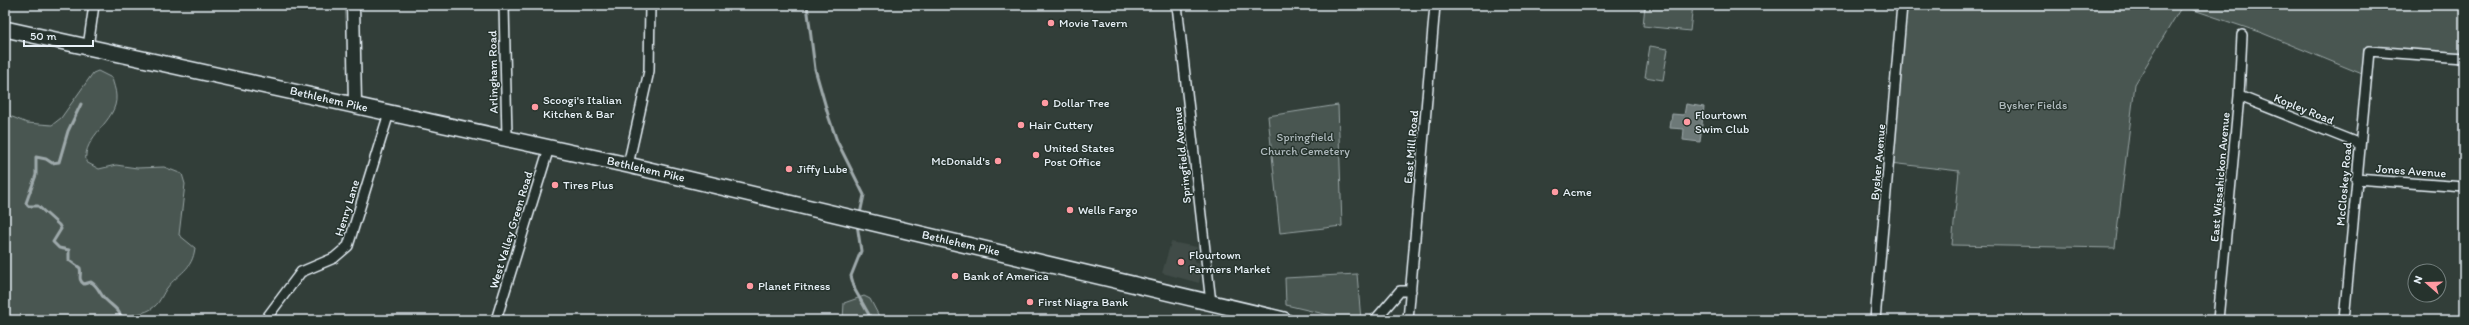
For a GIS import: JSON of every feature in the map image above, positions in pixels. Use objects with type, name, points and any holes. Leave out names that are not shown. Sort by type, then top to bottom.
[{"type":"main road","name":"Bethlehem Pike","points":[[5,29],[355,103],[389,113],[628,165],[1284,320]]},
{"type":"street","points":[[88,47],[94,5]]},
{"type":"street","points":[[353,5],[355,103]]},
{"type":"street","name":"Arlingham Road","points":[[504,5],[507,138]]},
{"type":"street","points":[[628,165],[649,71],[650,5]]},
{"type":"street","name":"Springfield Avenue","points":[[1177,5],[1211,303]]},
{"type":"street","name":"East Mill Road","points":[[1408,320],[1435,5]]},
{"type":"street","name":"Bysher Avenue","points":[[1875,320],[1902,5]]},
{"type":"street","name":"East Wissahickon Avenue","points":[[2218,320],[2239,96],[2242,35]]},
{"type":"street","name":"McCloskey Road","points":[[2344,320],[2369,51],[2464,58]]},
{"type":"street","name":"Kopley Road","points":[[2239,96],[2360,144]]},
{"type":"street","name":"Henry Lane","points":[[266,320],[301,272],[334,258],[348,246],[389,113]]},
{"type":"street","name":"West Valley Green Road","points":[[496,320],[549,148]]},
{"type":"street","name":"Jones Avenue","points":[[2356,179],[2464,187]]},
{"type":"street","points":[[1375,320],[1400,291],[1411,292]]},
{"type":"shaded area","name":"Flourtown Swim Club","points":[[1686,104],[1704,107],[1700,142],[1683,140],[1684,129],[1670,128],[1672,114],[1684,115]]},
{"type":"shaded area","name":"Flourtown Farmers Market","points":[[1171,242],[1197,247],[1194,261],[1200,263],[1199,267],[1202,269],[1199,283],[1162,273]]},
{"type":"green space","points":[[1645,5],[1693,5],[1690,31],[1643,26]]},
{"type":"green space","name":"Bysher Fields","points":[[1902,5],[2464,5],[2464,58],[2369,51],[2367,76],[2262,33],[2182,6],[2135,84],[2115,248],[1952,245],[1959,171],[1890,163]]},
{"type":"green space","points":[[1650,46],[1668,49],[1663,80],[1645,77]]},
{"type":"green space","points":[[98,71],[112,78],[116,94],[115,105],[112,113],[89,144],[86,153],[86,162],[99,169],[116,165],[137,168],[164,167],[182,174],[185,184],[179,235],[195,248],[191,262],[167,288],[157,304],[151,309],[121,320],[5,320],[5,114],[27,123],[52,125],[61,118],[93,73]]},
{"type":"green space","name":"Springfield Church Cemetery","points":[[1338,105],[1342,226],[1280,233],[1268,116]]},
{"type":"green space","points":[[1357,274],[1361,320],[1350,320],[1286,305],[1285,278]]},
{"type":"green space","points":[[864,296],[870,299],[881,320],[843,320],[844,303]]},
{"type":"waterway","points":[[807,5],[815,69],[829,118],[837,141],[864,195],[860,214]]},
{"type":"waterway","points":[[81,104],[68,131],[59,162],[52,163],[46,159],[36,157],[36,175],[26,203],[28,206],[38,206],[59,225],[61,229],[53,242],[59,248],[69,250],[69,260],[80,268],[80,279],[82,282],[84,284],[91,282],[94,284],[101,295],[118,311],[123,320]]},
{"type":"waterway","points":[[857,224],[861,251],[851,276],[855,290],[872,320]]},
{"type":"place","name":"Movie Tavern","points":[[1051,23]]},
{"type":"place","name":"Dollar Tree","points":[[1045,103]]},
{"type":"place","name":"Scoogi's Italian Kitchen & Bar","points":[[535,107]]},
{"type":"place","name":"Flourtown Swim Club","points":[[1687,122]]},
{"type":"place","name":"Hair Cuttery","points":[[1021,125]]},
{"type":"place","name":"United States Post Office","points":[[1036,155]]},
{"type":"place","name":"McDonald's","points":[[998,161]]},
{"type":"place","name":"Jiffy Lube","points":[[789,169]]},
{"type":"place","name":"Tires Plus","points":[[555,185]]},
{"type":"place","name":"Acme","points":[[1555,192]]},
{"type":"place","name":"Wells Fargo","points":[[1070,210]]},
{"type":"place","name":"Flourtown Farmers Market","points":[[1181,262]]},
{"type":"place","name":"Bank of America","points":[[955,276]]},
{"type":"place","name":"Planet Fitness","points":[[750,286]]},
{"type":"place","name":"First Niagra Bank","points":[[1030,302]]}]
